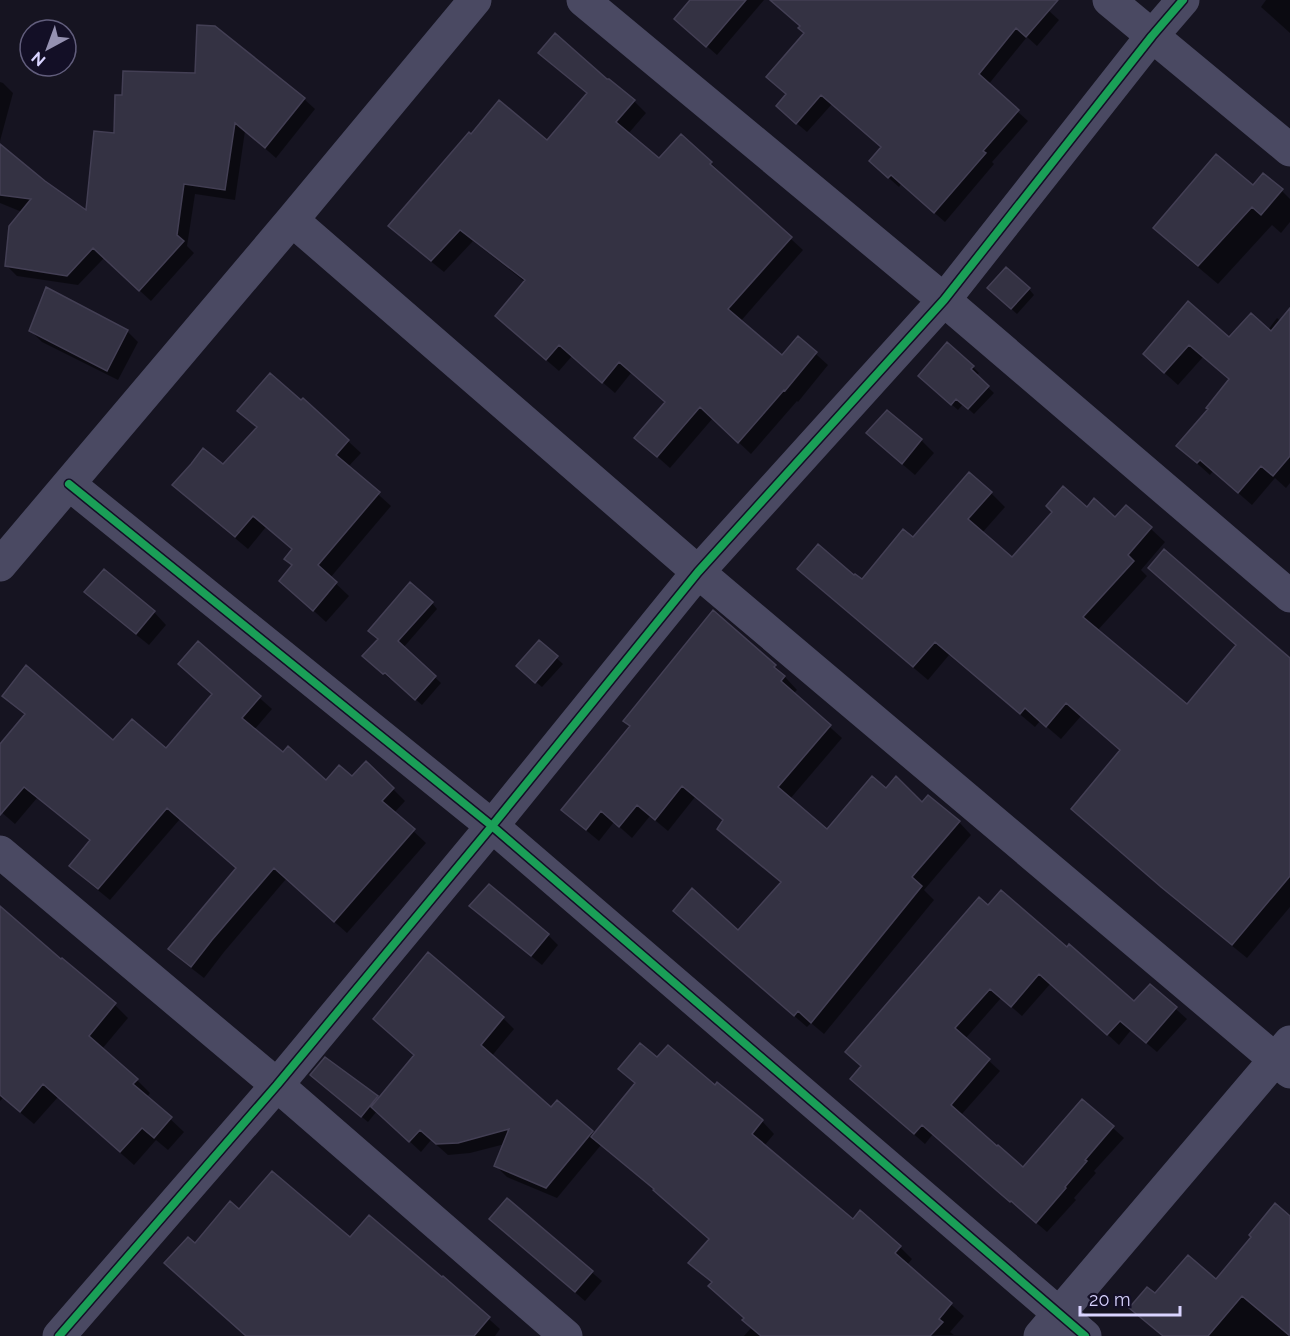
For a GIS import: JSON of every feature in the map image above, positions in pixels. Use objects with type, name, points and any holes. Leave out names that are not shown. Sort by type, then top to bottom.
[{"type":"street","points":[[0,565],[475,0]]},
{"type":"street","points":[[583,0],[944,300],[1290,596]]},
{"type":"street","points":[[1109,0],[1290,150]]},
{"type":"street","points":[[59,1336],[277,1084],[492,826],[698,572],[944,300],[1152,36],[1183,0]]},
{"type":"street","points":[[292,220],[698,572],[1285,1058],[1049,1325]]},
{"type":"street","points":[[69,484],[492,826],[1049,1325],[1085,1336]]},
{"type":"street","points":[[0,852],[277,1084],[566,1336]]},
{"type":"building","points":[[690,0],[746,0],[706,47],[674,19]]},
{"type":"building","points":[[770,0],[1058,0],[1026,37],[1016,28],[979,74],[1019,110],[983,151],[986,153],[934,213],[891,175],[888,178],[869,161],[881,147],[821,95],[796,124],[776,106],[786,94],[766,77],[804,33],[798,28],[800,26]]},
{"type":"building","points":[[197,25],[215,26],[305,98],[265,148],[235,123],[225,190],[184,184],[177,235],[184,241],[139,291],[93,248],[67,276],[5,266],[9,226],[31,199],[0,195],[0,144],[45,181],[86,210],[94,131],[114,133],[115,95],[122,95],[123,71],[195,73]]},
{"type":"building","points":[[555,33],[607,79],[635,100],[616,122],[659,158],[681,134],[712,162],[710,164],[792,237],[728,309],[782,355],[798,336],[817,352],[738,443],[700,407],[657,457],[634,438],[665,402],[619,362],[602,383],[559,345],[546,360],[495,316],[525,280],[460,230],[431,261],[388,226],[499,100],[547,140],[587,93],[538,53]]},
{"type":"building","points":[[1216,154],[1253,185],[1263,173],[1283,189],[1261,215],[1252,207],[1198,266],[1153,228]]},
{"type":"building","points":[[1006,267],[1030,288],[1011,309],[987,288]]},
{"type":"building","points":[[46,287],[128,330],[107,371],[29,331]]},
{"type":"building","points":[[1188,301],[1229,337],[1251,313],[1271,331],[1290,308],[1290,456],[1273,476],[1261,466],[1238,493],[1200,460],[1197,463],[1176,446],[1208,409],[1206,408],[1229,379],[1189,345],[1164,373],[1143,354]]},
{"type":"building","points":[[947,342],[974,366],[971,369],[989,386],[968,409],[956,399],[951,405],[918,376]]},
{"type":"building","points":[[270,373],[301,400],[303,398],[349,440],[336,455],[380,492],[318,565],[337,582],[313,611],[279,581],[292,565],[284,559],[292,549],[253,516],[235,537],[172,485],[203,448],[223,464],[257,427],[237,411]]},
{"type":"building","points":[[887,410],[922,439],[902,464],[866,433]]},
{"type":"building","points":[[969,472],[992,492],[968,519],[1012,557],[1052,512],[1046,506],[1063,486],[1087,507],[1094,498],[1115,517],[1126,505],[1152,527],[1128,555],[1134,561],[1083,617],[1187,704],[1236,645],[1148,568],[1164,549],[1290,658],[1290,876],[1232,945],[1071,809],[1120,750],[1066,703],[1046,727],[1025,708],[1020,714],[935,642],[913,667],[797,569],[818,544],[854,575],[862,579],[903,529],[913,537]]},
{"type":"building","points":[[104,569],[155,611],[136,634],[84,592]]},
{"type":"building","points":[[410,582],[433,602],[398,641],[436,676],[415,700],[362,656],[378,639],[368,631]]},
{"type":"building","points":[[713,610],[776,665],[774,667],[785,676],[781,681],[831,725],[778,787],[827,829],[872,776],[886,788],[896,776],[922,802],[928,795],[960,821],[912,877],[922,886],[811,1023],[798,1011],[794,1016],[673,911],[692,888],[738,930],[781,882],[717,829],[723,820],[682,786],[655,820],[637,805],[619,827],[601,811],[586,830],[561,810],[630,726],[623,721]]},
{"type":"building","points":[[539,640],[558,656],[535,683],[516,666]]},
{"type":"building","points":[[198,641],[261,696],[242,718],[283,752],[288,746],[326,780],[339,765],[352,776],[366,761],[394,788],[382,801],[415,829],[334,922],[274,868],[191,967],[168,949],[236,868],[167,808],[98,889],[69,866],[90,840],[24,787],[0,815],[0,744],[25,714],[2,696],[26,665],[113,740],[132,719],[166,748],[212,694],[178,664]]},
{"type":"building","points":[[489,884],[549,934],[531,956],[469,906]]},
{"type":"building","points":[[1001,890],[1067,947],[1069,944],[1134,1001],[1150,984],[1177,1007],[1146,1043],[1120,1021],[1107,1035],[1039,974],[1011,1007],[990,989],[955,1028],[990,1059],[951,1105],[1023,1167],[1082,1099],[1114,1126],[1036,1223],[922,1125],[914,1134],[850,1079],[861,1066],[845,1052],[979,897],[988,905]]},
{"type":"building","points":[[0,906],[116,1003],[89,1036],[138,1079],[133,1084],[172,1117],[154,1138],[142,1128],[120,1152],[43,1084],[20,1112],[0,1095]]},
{"type":"building","points":[[428,952],[504,1017],[481,1045],[551,1107],[557,1100],[593,1131],[546,1188],[494,1166],[509,1129],[458,1143],[436,1144],[420,1130],[409,1142],[371,1107],[414,1055],[373,1019]]},
{"type":"building","points":[[640,1043],[657,1057],[668,1045],[715,1085],[717,1082],[763,1120],[752,1134],[853,1219],[860,1210],[901,1246],[895,1253],[952,1303],[939,1319],[943,1322],[930,1336],[761,1336],[708,1286],[712,1282],[688,1263],[709,1239],[654,1189],[591,1137],[635,1083],[618,1069]]},
{"type":"building","points":[[325,1057],[378,1096],[361,1117],[310,1075]]},
{"type":"building","points":[[272,1171],[350,1237],[369,1215],[490,1317],[474,1336],[246,1336],[164,1263],[188,1237],[195,1243],[230,1201],[239,1209]]},
{"type":"building","points":[[507,1198],[593,1271],[575,1292],[489,1219]]},
{"type":"building","points":[[1275,1203],[1290,1216],[1290,1336],[1242,1296],[1208,1336],[1163,1336],[1129,1308],[1147,1287],[1155,1293],[1188,1255],[1216,1279],[1251,1237],[1249,1235]]},
{"type":"cycle path","points":[[59,1336],[277,1085],[492,826],[698,572],[944,300],[1152,36],[1183,0]]},
{"type":"cycle path","points":[[69,484],[492,826],[1085,1336]]}]
